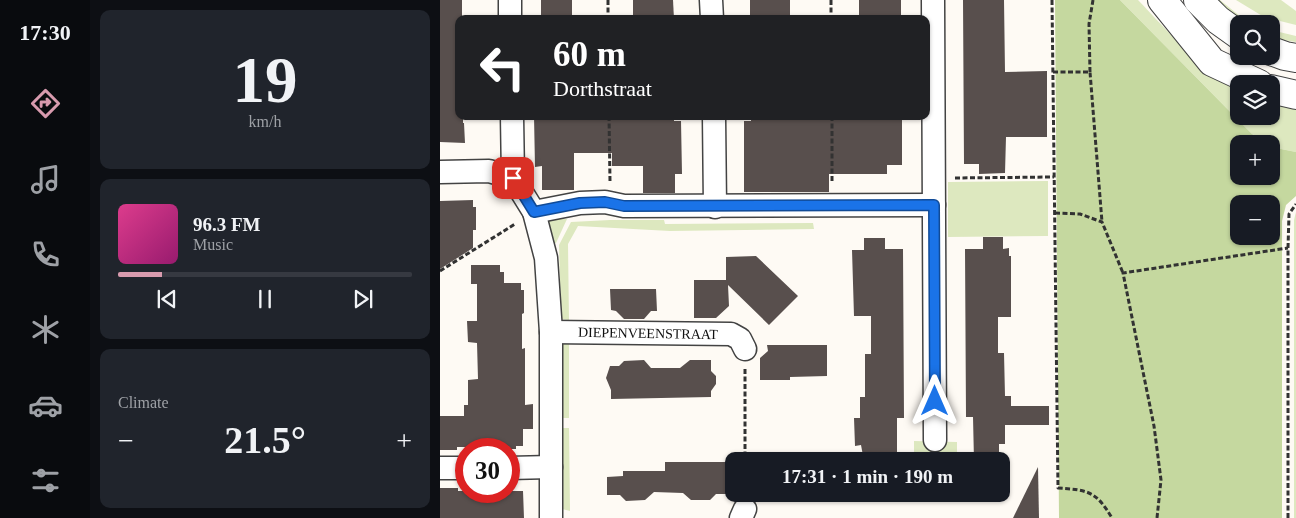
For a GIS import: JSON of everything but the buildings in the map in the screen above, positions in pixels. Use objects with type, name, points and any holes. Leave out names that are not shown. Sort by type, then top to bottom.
[{"type":"street","points":[[510,0],[510,15]]},
{"type":"street","points":[[711,0],[712,15]]},
{"type":"street","points":[[933,0],[935,440]]},
{"type":"street","points":[[1162,0],[1212,62],[1240,75]]},
{"type":"street","points":[[1198,0],[1230,29]]},
{"type":"street","points":[[1280,54],[1296,58]]},
{"type":"street","points":[[1280,91],[1296,95]]},
{"type":"street","points":[[512,120],[513,178],[534,212],[546,258],[551,332],[551,518]]},
{"type":"street","points":[[714,120],[715,207]]},
{"type":"street","points":[[440,172],[489,172],[513,178]]},
{"type":"street","points":[[534,212],[580,203],[610,203],[624,206],[715,207],[934,205]]},
{"type":"street","name":"DIEPENVEENSTRAAT","points":[[551,332],[731,334],[740,339],[745,349]]},
{"type":"street","points":[[440,468],[455,468]]},
{"type":"street","points":[[520,468],[551,468]]},
{"type":"path","points":[[608,0],[608,15]]},
{"type":"path","points":[[831,0],[831,15]]},
{"type":"path","points":[[1052,0],[1058,488],[1090,492],[1104,504],[1112,518]]},
{"type":"path","points":[[1093,0],[1089,24],[1090,72],[1102,222],[1122,273],[1155,435],[1161,480],[1157,518]]},
{"type":"path","points":[[1053,72],[1090,72]]},
{"type":"path","points":[[609,120],[610,203]]},
{"type":"path","points":[[832,120],[832,206]]},
{"type":"path","points":[[934,178],[1054,177]]},
{"type":"path","points":[[1288,518],[1288,248],[1289,214],[1296,204]]},
{"type":"path","points":[[440,271],[534,212]]},
{"type":"path","points":[[1054,213],[1080,214],[1102,222]]},
{"type":"path","points":[[1122,273],[1288,248]]},
{"type":"path","points":[[745,349],[745,452]]},
{"type":"green space","points":[[1055,0],[1120,0],[1230,112],[1230,125],[1243,125],[1254,135],[1230,135],[1230,185],[1280,185],[1280,148],[1296,152],[1296,196],[1286,205],[1282,221],[1282,518],[1059,518]]},
{"type":"green space","points":[[1120,0],[1138,0],[1198,61],[1230,85],[1230,112]]},
{"type":"green space","points":[[1212,0],[1220,0],[1239,15],[1230,15]]},
{"type":"green space","points":[[1236,0],[1281,0],[1296,11],[1296,25],[1280,21],[1280,15],[1261,15]]},
{"type":"green space","points":[[1280,32],[1296,36],[1296,42],[1280,39]]},
{"type":"green space","points":[[1280,104],[1296,107],[1296,152],[1280,148],[1280,135],[1252,134],[1243,125],[1280,125]]},
{"type":"green space","points":[[1048,181],[1048,236],[948,237],[948,182]]},
{"type":"green space","points":[[1296,212],[1296,518],[1294,518],[1294,220]]},
{"type":"green space","points":[[547,219],[567,219],[556,243],[551,245]]},
{"type":"green space","points":[[664,220],[665,224],[813,223],[814,229],[670,231],[578,226],[568,244],[569,320],[561,319],[559,245],[571,222]]},
{"type":"green space","points":[[560,340],[569,341],[569,418],[561,418]]},
{"type":"green space","points":[[561,428],[569,428],[570,511],[562,509]]},
{"type":"green space","points":[[914,441],[957,442],[957,452],[914,452]]},
{"type":"route","points":[[513,178],[534,212],[580,203],[605,202],[624,206],[715,207],[934,205],[935,401]]}]
